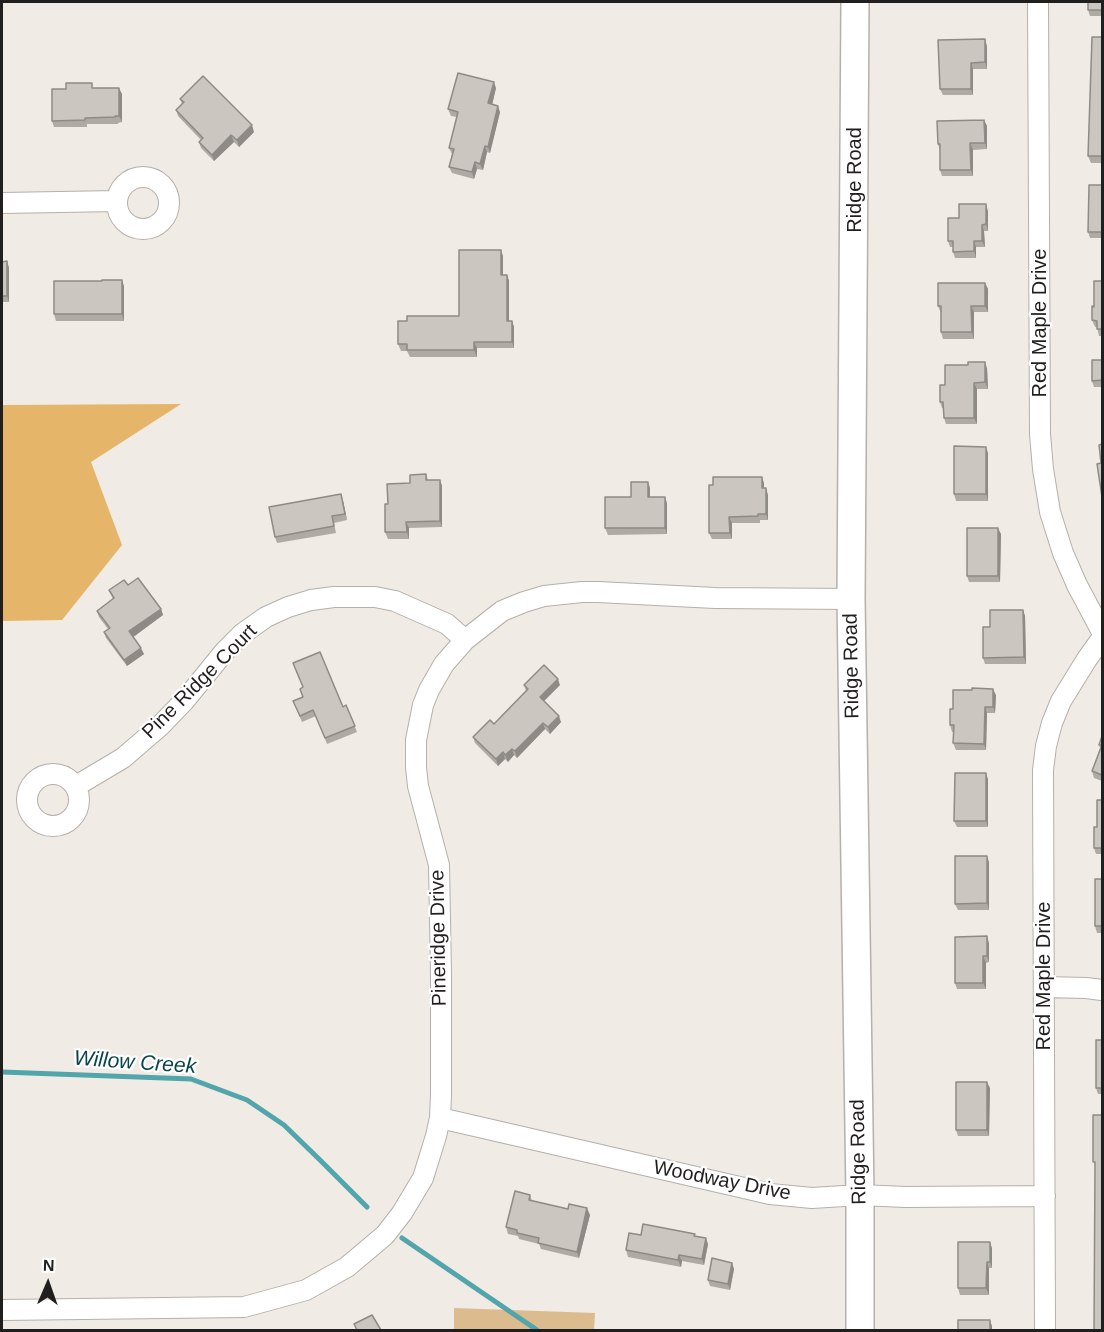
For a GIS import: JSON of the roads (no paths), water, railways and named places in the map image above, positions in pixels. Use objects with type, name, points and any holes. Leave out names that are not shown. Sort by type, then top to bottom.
[{"type":"street","name":"Ridge Road","points":[[855,2],[851,598],[860,1330]]},
{"type":"street","name":"Red Maple Drive","points":[[1038,2],[1040,423],[1043,469],[1050,512],[1063,553],[1102,632]]},
{"type":"street","points":[[2,203],[117,201]]},
{"type":"street","name":"Pineridge Drive","points":[[2,1310],[244,1307],[306,1290],[348,1267],[385,1235],[402,1213],[423,1178],[440,1118],[441,1095],[439,865],[417,786],[416,740],[423,705],[429,690],[444,664],[465,640],[502,611],[544,596],[598,592],[715,598],[851,598]]},
{"type":"street","name":"Pine Ridge Court","points":[[76,786],[123,758],[159,727],[242,634],[266,617],[288,607],[311,600],[334,597],[363,596],[395,601],[447,624],[465,640]]},
{"type":"street","name":"Red Maple Drive","points":[[1045,1330],[1043,770],[1052,723],[1061,701],[1102,638]]},
{"type":"street","points":[[1044,987],[1102,990]]},
{"type":"street","name":"Woodway Drive","points":[[440,1118],[770,1194],[812,1198],[860,1195],[1045,1196]]},
{"type":"waterway","name":"Willow Creek","points":[[2,1072],[191,1079],[247,1100],[284,1125],[367,1207]]},
{"type":"waterway","name":"Willow Creek","points":[[402,1238],[537,1330]]}]
